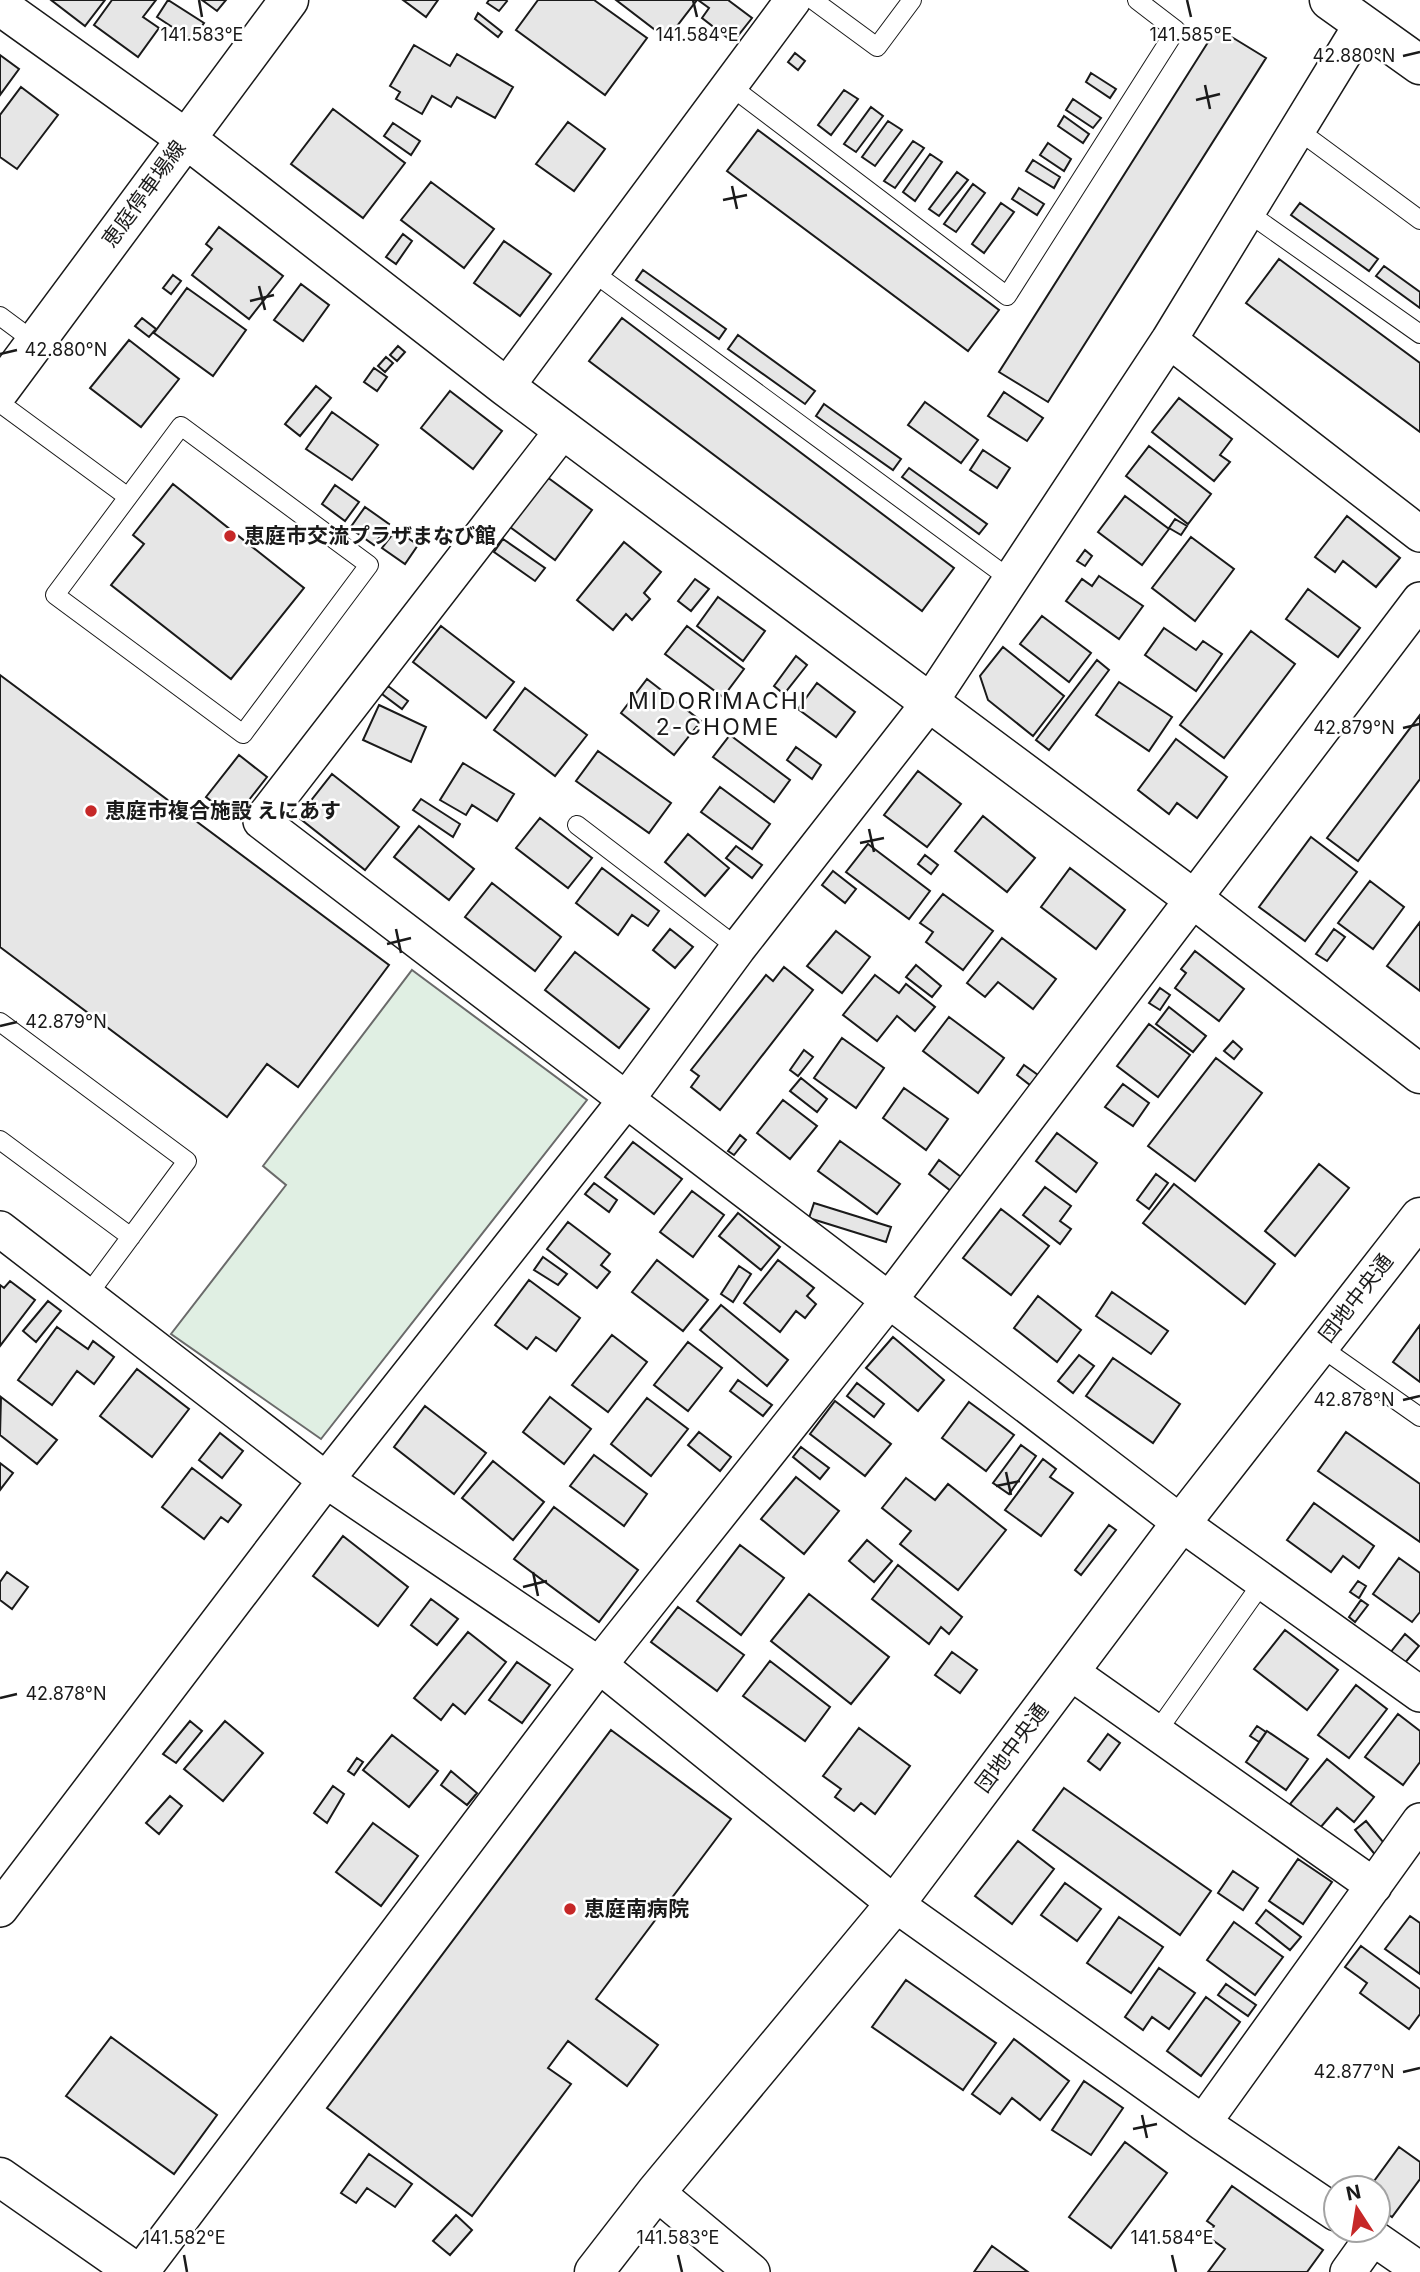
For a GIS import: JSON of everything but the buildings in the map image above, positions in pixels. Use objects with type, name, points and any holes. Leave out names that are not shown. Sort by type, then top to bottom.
[{"type":"street","name":"恵庭停車場線","points":[[0,390],[289,0]]},
{"type":"street","points":[[506,387],[590,270],[793,0]]},
{"type":"street","points":[[0,6],[185,138],[506,387],[1195,900],[1420,1074]]},
{"type":"street","points":[[0,1909],[326,1480],[626,1100],[738,948],[930,702],[1169,340],[1298,130],[1343,8],[1420,65]]},
{"type":"street","points":[[1169,340],[1420,534]]},
{"type":"street","points":[[564,429],[261,821],[1181,1523],[1420,1694]]},
{"type":"street","points":[[0,2177],[139,2272],[599,1665],[890,1299],[1420,600]]},
{"type":"street","points":[[0,1229],[326,1480],[599,1665],[895,1904],[1203,2123],[1322,2204]]},
{"type":"street","name":"団地中央通","points":[[594,2272],[656,2192],[895,1904],[1181,1523],[1319,1346],[1416,1230]]},
{"type":"street","points":[[1069,1671],[1374,1886]]},
{"type":"street","points":[[1203,2123],[1420,1821]]},
{"type":"street","points":[[656,2192],[752,2272]]},
{"type":"street","points":[[1348,2272],[1362,2244]]},
{"type":"street","points":[[1382,2244],[1420,2270]]},
{"type":"lane","points":[[813,0],[877,47],[912,0]]},
{"type":"lane","points":[[729,85],[1007,296],[1176,30],[1137,0]]},
{"type":"lane","points":[[1298,130],[1420,220]]},
{"type":"lane","points":[[1248,212],[1420,334]]},
{"type":"lane","points":[[590,270],[1010,579]]},
{"type":"lane","points":[[0,316],[35,342]]},
{"type":"lane","points":[[0,403],[128,497]]},
{"type":"lane","points":[[181,426],[369,565],[243,734],[55,595],[128,497],[181,426]]},
{"type":"lane","points":[[577,825],[738,948]]},
{"type":"lane","points":[[0,1022],[187,1161],[87,1296]]},
{"type":"lane","points":[[0,1140],[131,1237]]},
{"type":"lane","points":[[1319,1346],[1420,1417]]},
{"type":"lane","points":[[1156,1733],[1262,1583]]},
{"type":"green space","points":[[412,970],[587,1100],[321,1439],[171,1334],[286,1185],[263,1166]]},
{"type":"place","name":"恵庭市交流プラザまなび館","points":[[230,536]]},
{"type":"place","name":"恵庭市複合施設 えにあす","points":[[91,811]]},
{"type":"place","name":"恵庭南病院","points":[[570,1909]]},
{"type":"district","name":"MIDORIMACHI 2-CHOME","points":[[718,714]]}]
